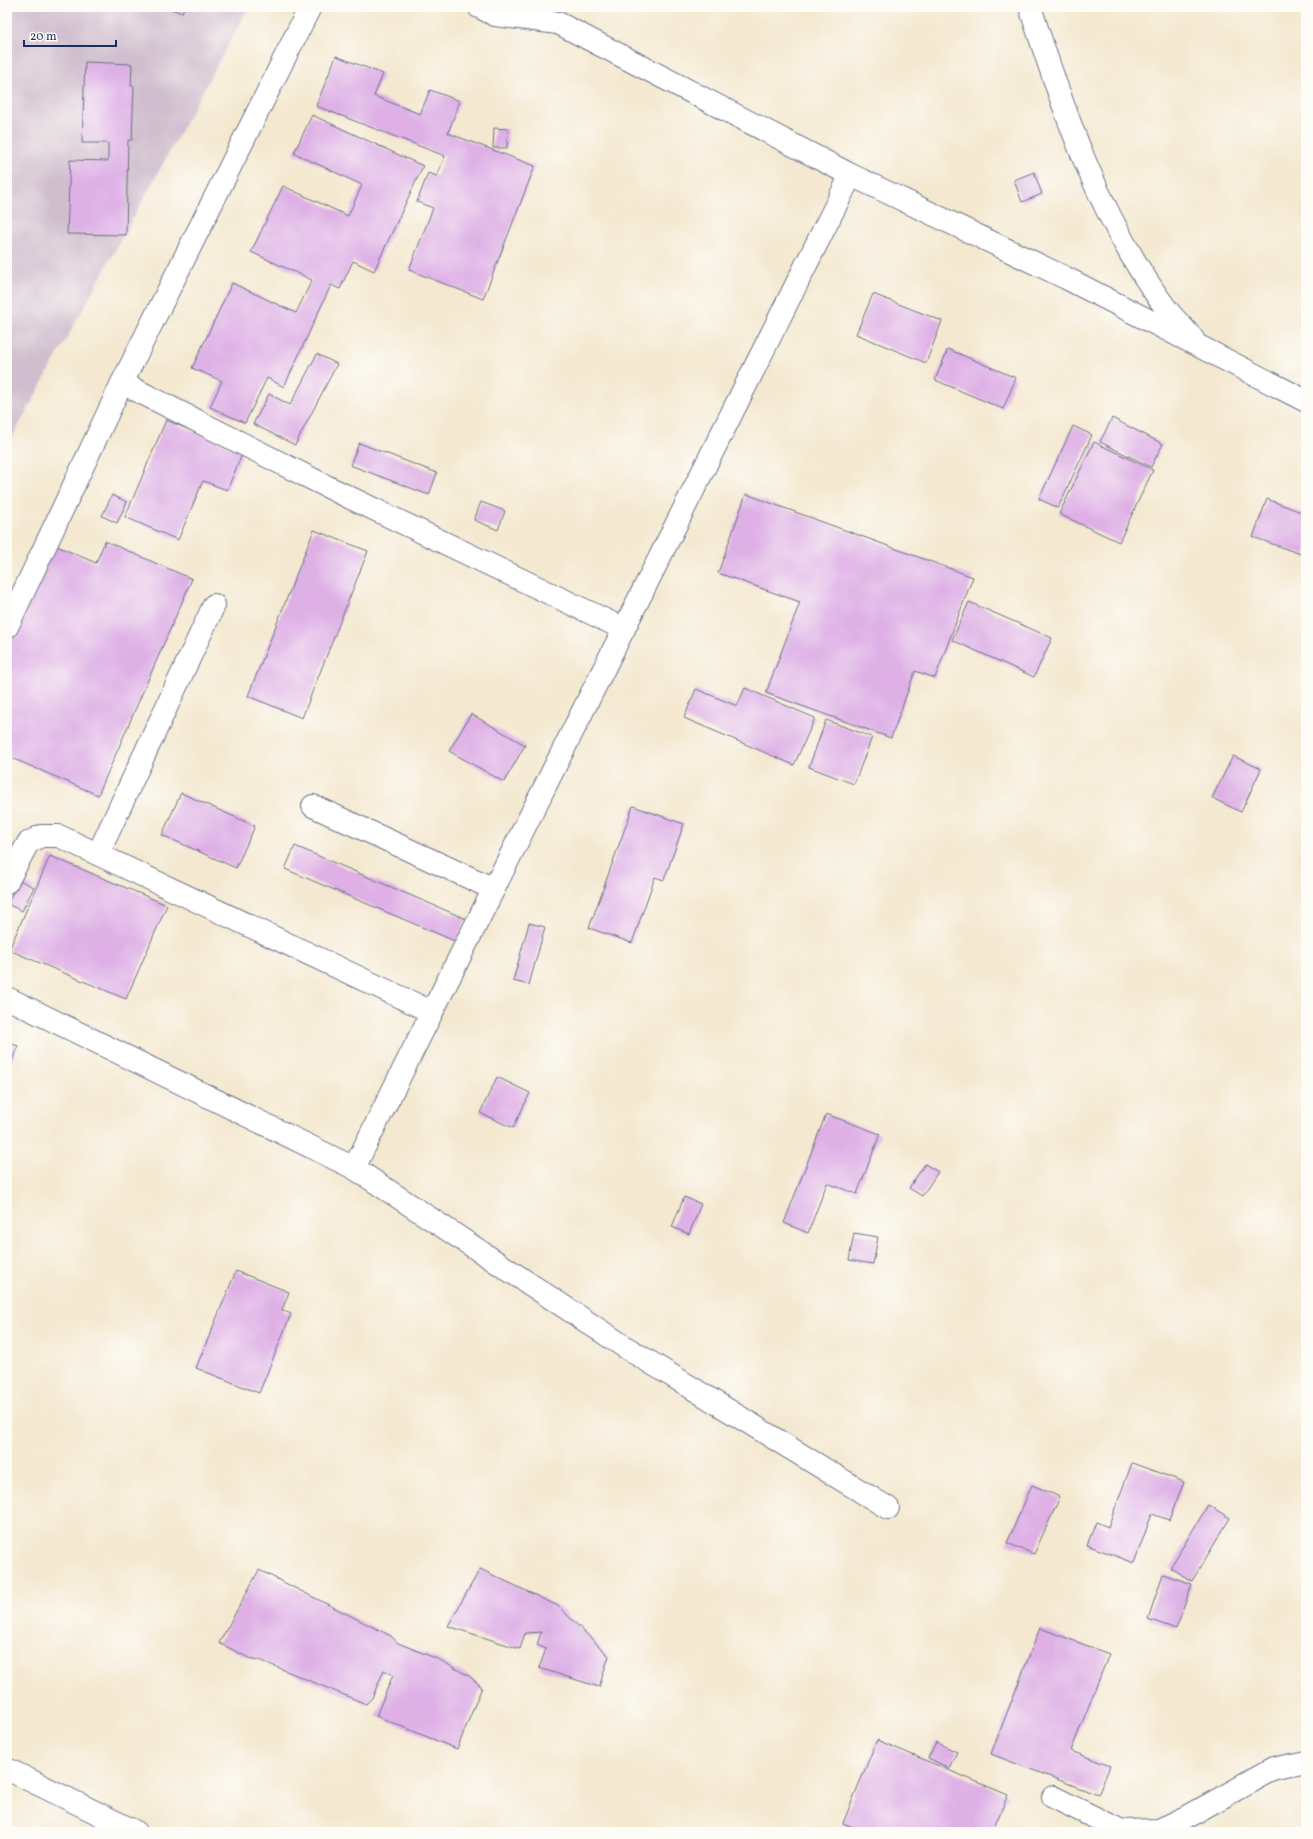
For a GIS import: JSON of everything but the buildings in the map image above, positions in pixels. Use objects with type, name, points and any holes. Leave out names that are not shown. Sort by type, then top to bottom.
[{"type":"street","points":[[7,627],[122,384],[310,7]]},
{"type":"street","points":[[543,7],[558,23]]},
{"type":"street","points":[[1030,7],[1058,91],[1097,191],[1127,248],[1165,307],[1200,348]]},
{"type":"street","points":[[491,10],[558,23],[851,174],[1066,278],[1306,401]]},
{"type":"street","points":[[354,1168],[851,174]]},
{"type":"street","points":[[122,384],[340,493],[624,629]]},
{"type":"street","points":[[98,854],[214,605]]},
{"type":"street","points":[[314,806],[494,889]]},
{"type":"street","points":[[7,882],[28,843],[41,836],[59,836],[432,1012]]},
{"type":"street","points":[[7,998],[354,1168],[625,1347],[888,1508]]},
{"type":"street","points":[[1053,1797],[1122,1831],[1159,1830],[1185,1818],[1273,1769],[1306,1762]]},
{"type":"street","points":[[7,1769],[136,1832]]},
{"type":"shaded area","points":[[7,7],[249,7],[7,447]]}]
